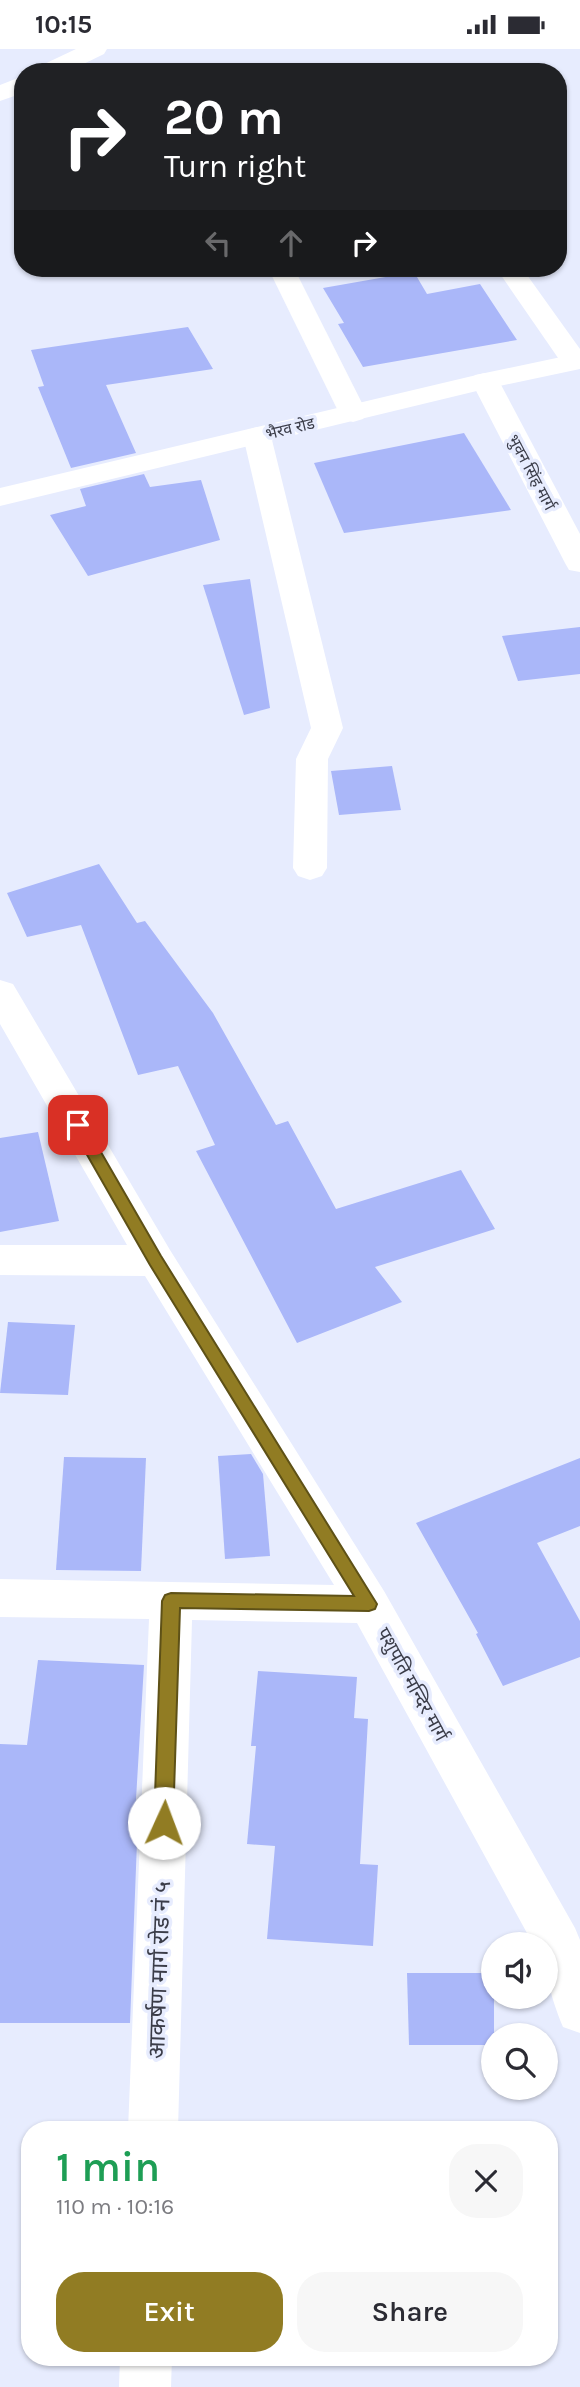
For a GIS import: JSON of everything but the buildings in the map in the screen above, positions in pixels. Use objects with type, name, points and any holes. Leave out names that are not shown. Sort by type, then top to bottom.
[{"type":"street","points":[[66,63],[95,49]]},
{"type":"street","points":[[285,277],[353,413]]},
{"type":"street","points":[[516,277],[577,362]]},
{"type":"street","name":"भैरव रोड","points":[[1,495],[485,381],[577,362]]},
{"type":"street","name":"भुवन सिंह मार्ग","points":[[485,381],[580,563]]},
{"type":"street","points":[[257,436],[327,728],[312,759],[310,868]]},
{"type":"street","name":"पशुपति मन्दिर मार्ग","points":[[0,993],[156,1261],[369,1604],[558,1944],[580,2010]]},
{"type":"street","points":[[0,1260],[156,1261]]},
{"type":"street","points":[[0,1598],[369,1604]]},
{"type":"street","name":"आकर्षण मार्ग रोड नं ५","points":[[153,2121],[171,1601]]},
{"type":"street","points":[[145,2387],[146,2366]]},
{"type":"route","points":[[78,1125],[156,1261],[369,1604],[171,1601],[164,1823]]}]
